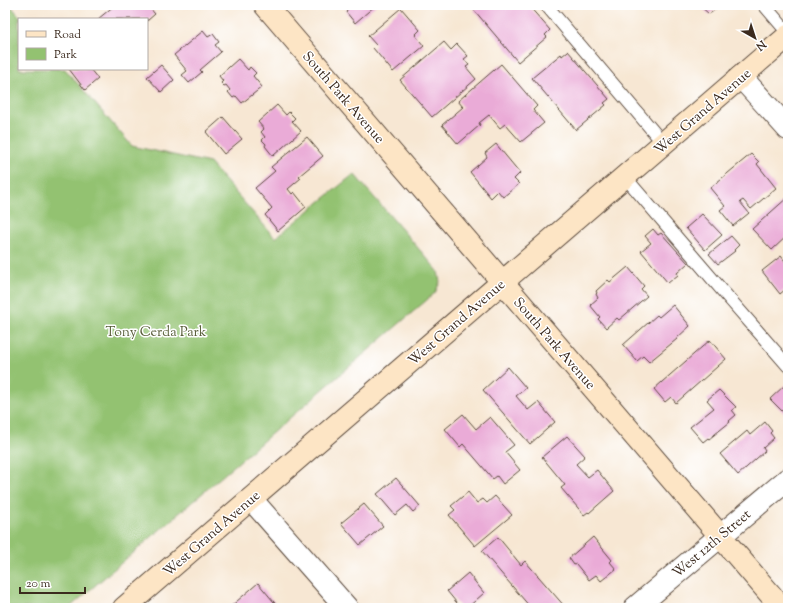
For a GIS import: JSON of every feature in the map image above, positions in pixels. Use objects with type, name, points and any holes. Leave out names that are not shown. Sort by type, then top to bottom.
[{"type":"street","name":"South Park Avenue","points":[[265,5],[782,608]]},
{"type":"street","name":"West Grand Avenue","points":[[124,608],[664,144],[788,34]]},
{"type":"street","points":[[741,77],[788,129]]},
{"type":"street","name":"West 12th Street","points":[[635,608],[788,479]]},
{"type":"street","points":[[251,499],[347,608]]},
{"type":"lane","points":[[546,5],[664,144]]},
{"type":"lane","points":[[764,5],[788,34]]},
{"type":"lane","points":[[625,177],[788,366]]},
{"type":"green space","name":"Tony Cerda Park","points":[[5,5],[10,5],[21,18],[18,18],[18,70],[66,70],[132,146],[210,163],[275,238],[354,174],[438,271],[440,282],[435,293],[69,608],[5,608],[5,252],[8,250],[5,247]]},
{"type":"building","points":[[115,5],[150,5],[148,6],[155,14],[148,20],[148,18],[99,18]]},
{"type":"building","points":[[343,5],[376,5],[355,23],[346,12],[348,10]]},
{"type":"building","points":[[479,5],[528,5],[550,30],[545,35],[547,37],[518,62],[474,10]]},
{"type":"building","points":[[699,5],[723,5],[709,14]]},
{"type":"building","points":[[401,8],[420,30],[415,35],[424,46],[393,72],[373,48],[376,45],[368,36]]},
{"type":"building","points":[[203,31],[208,37],[213,34],[219,42],[215,45],[221,52],[200,70],[202,72],[189,83],[182,75],[187,71],[174,55]]},
{"type":"building","points":[[444,42],[451,50],[457,44],[468,56],[464,59],[469,65],[466,67],[476,79],[432,117],[400,80]]},
{"type":"building","points":[[568,51],[609,99],[604,103],[606,105],[576,130],[532,78],[561,54],[562,56]]},
{"type":"building","points":[[238,59],[248,70],[250,67],[256,73],[253,76],[262,87],[242,103],[236,96],[233,98],[228,92],[230,90],[226,85],[224,86],[221,83],[223,81],[219,76]]},
{"type":"building","points":[[501,64],[537,106],[533,110],[544,123],[521,142],[505,124],[500,128],[489,115],[458,144],[442,125],[463,107],[458,101]]},
{"type":"building","points":[[161,65],[174,80],[161,92],[147,77]]},
{"type":"building","points":[[70,70],[91,70],[98,79],[85,90]]},
{"type":"building","points":[[277,105],[286,115],[289,112],[295,118],[292,121],[301,131],[273,156],[262,140],[265,137],[261,132],[264,129],[258,122]]},
{"type":"building","points":[[223,117],[242,139],[224,154],[206,132]]},
{"type":"building","points":[[307,137],[323,156],[299,176],[301,178],[288,189],[292,194],[294,192],[306,207],[278,231],[265,215],[272,208],[255,188],[275,171],[271,167]]},
{"type":"building","points":[[496,144],[520,173],[514,179],[519,184],[503,197],[498,191],[491,198],[470,172],[487,157],[485,153]]},
{"type":"building","points":[[751,154],[759,162],[757,164],[776,188],[751,209],[743,200],[740,202],[749,213],[733,226],[720,210],[725,206],[710,188]]},
{"type":"building","points":[[788,197],[788,235],[772,250],[752,229]]},
{"type":"building","points":[[702,214],[722,235],[705,250],[686,228]]},
{"type":"building","points":[[653,229],[658,235],[661,233],[688,263],[677,273],[678,275],[668,283],[641,251],[651,243],[645,236]]},
{"type":"building","points":[[731,236],[739,245],[734,250],[735,251],[718,264],[709,254]]},
{"type":"building","points":[[781,256],[788,265],[788,287],[780,294],[762,271]]},
{"type":"building","points":[[628,267],[644,286],[641,289],[647,296],[619,320],[617,318],[606,328],[598,319],[600,317],[590,305],[598,298],[596,291],[608,280],[610,282]]},
{"type":"building","points":[[673,305],[690,326],[649,362],[643,356],[637,361],[623,345],[657,315],[659,317]]},
{"type":"building","points":[[710,340],[726,359],[676,403],[671,397],[665,402],[654,389]]},
{"type":"building","points":[[508,367],[526,388],[516,396],[528,410],[538,402],[555,422],[530,444],[483,390]]},
{"type":"building","points":[[785,385],[788,388],[788,417],[770,399]]},
{"type":"building","points":[[719,390],[736,407],[732,410],[736,415],[729,421],[730,422],[703,442],[690,427],[714,408],[707,400]]},
{"type":"building","points":[[463,414],[476,429],[490,417],[514,445],[505,452],[520,470],[503,484],[497,476],[493,479],[463,444],[460,447],[445,429]]},
{"type":"building","points":[[765,422],[772,431],[770,433],[774,438],[763,448],[765,451],[738,475],[720,454],[747,431],[750,435]]},
{"type":"building","points":[[567,436],[585,456],[576,464],[588,477],[597,470],[614,491],[589,513],[588,512],[584,515],[561,488],[565,485],[542,457]]},
{"type":"building","points":[[396,478],[420,506],[413,512],[407,505],[395,515],[377,494]]},
{"type":"building","points":[[468,492],[477,503],[483,499],[487,503],[495,496],[512,515],[475,546],[449,515],[455,510],[451,506]]},
{"type":"building","points":[[364,504],[383,526],[360,545],[341,523]]},
{"type":"building","points":[[498,537],[521,565],[525,561],[566,608],[531,608],[482,551]]},
{"type":"building","points":[[593,537],[612,560],[610,562],[616,569],[601,581],[596,575],[589,580],[569,558]]},
{"type":"building","points":[[468,573],[484,593],[467,608],[461,608],[447,591]]},
{"type":"building","points":[[258,583],[279,608],[229,608]]}]
